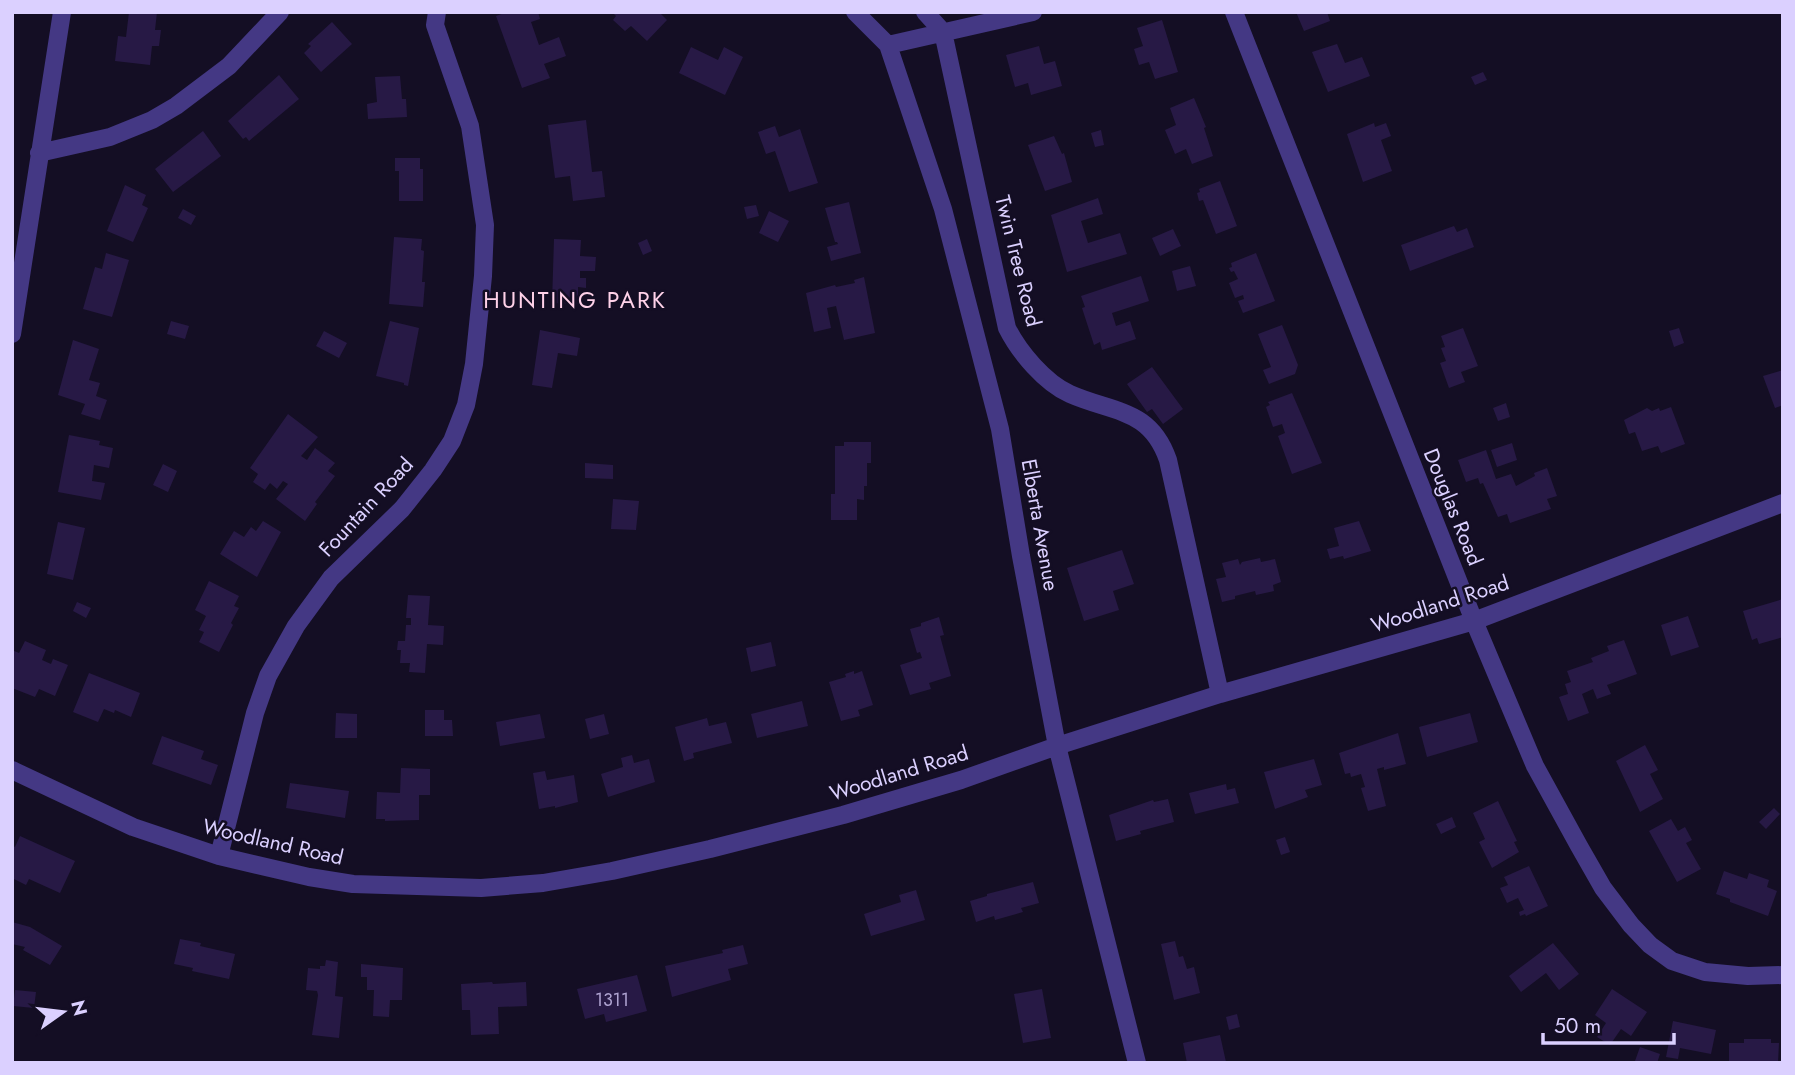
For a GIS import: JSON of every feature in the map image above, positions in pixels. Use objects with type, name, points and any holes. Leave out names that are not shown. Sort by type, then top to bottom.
[{"type":"street","points":[[12,334],[62,12]]},
{"type":"street","points":[[39,153],[110,137],[152,120],[176,106],[229,66],[280,12]]},
{"type":"street","name":"Fountain Road","points":[[219,856],[255,713],[268,676],[296,626],[331,578],[402,509],[433,470],[452,441],[466,405],[475,352],[485,225],[470,126],[435,25],[437,12]]},
{"type":"street","name":"Elberta Avenue","points":[[855,12],[888,45],[943,209],[1000,429],[1057,746],[1137,1063]]},
{"type":"street","name":"Twin Tree Road","points":[[925,12],[943,32],[1007,328],[1016,347],[1054,384],[1069,394],[1122,411],[1147,425],[1162,443],[1220,694]]},
{"type":"street","points":[[888,45],[1033,12]]},
{"type":"street","name":"Douglas Road","points":[[1234,12],[1474,621],[1535,766],[1603,888],[1631,925],[1650,945],[1672,961],[1704,972],[1748,976],[1783,975]]},
{"type":"street","name":"Woodland Road","points":[[12,770],[133,827],[219,856],[309,877],[353,884],[481,888],[543,883],[710,849],[843,815],[961,780],[1220,694],[1474,621],[1783,503]]},
{"type":"building","points":[[129,12],[157,12],[155,30],[161,30],[159,46],[152,46],[150,65],[115,61],[118,36],[126,37]]},
{"type":"building","points":[[507,12],[538,12],[540,19],[531,22],[539,45],[559,37],[566,56],[544,64],[550,78],[522,88],[496,16]]},
{"type":"building","points":[[612,12],[659,12],[667,20],[647,41],[631,26],[625,31],[613,20],[616,16]]},
{"type":"building","points":[[1296,12],[1327,12],[1330,21],[1304,31]]},
{"type":"building","points":[[1162,20],[1178,72],[1155,79],[1149,62],[1139,65],[1134,49],[1143,46],[1137,28]]},
{"type":"building","points":[[332,22],[352,44],[321,72],[304,53],[311,46],[308,44]]},
{"type":"building","points":[[1337,44],[1345,63],[1362,57],[1370,76],[1328,92],[1312,52]]},
{"type":"building","points":[[1039,46],[1044,64],[1055,61],[1062,86],[1031,95],[1028,83],[1015,87],[1006,55]]},
{"type":"building","points":[[691,47],[718,60],[724,47],[743,57],[725,95],[679,73]]},
{"type":"building","points":[[1483,72],[1487,80],[1475,85],[1471,77]]},
{"type":"building","points":[[279,75],[299,99],[249,141],[246,137],[243,139],[228,121]]},
{"type":"building","points":[[400,76],[407,117],[368,119],[367,104],[377,102],[375,77]]},
{"type":"building","points":[[1194,98],[1206,127],[1204,128],[1213,156],[1192,164],[1186,149],[1175,154],[1165,130],[1176,125],[1170,108]]},
{"type":"building","points":[[586,120],[592,172],[602,171],[605,197],[573,201],[570,176],[555,178],[548,125]]},
{"type":"building","points":[[1374,123],[1375,127],[1386,123],[1391,136],[1381,140],[1392,171],[1363,182],[1347,134]]},
{"type":"building","points":[[775,126],[779,137],[800,129],[818,183],[789,192],[775,151],[766,154],[758,132]]},
{"type":"building","points":[[1101,130],[1104,145],[1095,147],[1091,133]]},
{"type":"building","points":[[203,131],[221,156],[173,192],[155,169]]},
{"type":"building","points":[[1054,136],[1062,154],[1064,153],[1072,182],[1045,191],[1028,145]]},
{"type":"building","points":[[395,158],[420,158],[420,169],[423,169],[423,201],[399,201],[399,171],[395,171]]},
{"type":"building","points":[[1220,181],[1237,226],[1216,234],[1203,200],[1199,201],[1197,193],[1200,192],[1199,189]]},
{"type":"building","points":[[125,185],[146,195],[142,205],[148,208],[133,242],[107,231]]},
{"type":"building","points":[[1098,198],[1103,214],[1081,221],[1088,243],[1120,233],[1127,254],[1067,272],[1051,215]]},
{"type":"building","points":[[849,202],[861,253],[831,261],[827,247],[838,244],[835,242],[825,208]]},
{"type":"building","points":[[756,205],[759,216],[747,219],[744,207]]},
{"type":"building","points":[[183,209],[196,216],[191,225],[178,218]]},
{"type":"building","points":[[769,211],[789,221],[778,242],[759,233]]},
{"type":"building","points":[[1454,226],[1457,232],[1467,228],[1474,247],[1410,271],[1401,245]]},
{"type":"building","points":[[1173,229],[1181,246],[1160,256],[1152,238]]},
{"type":"building","points":[[394,237],[422,239],[422,282],[425,282],[423,307],[389,304]]},
{"type":"building","points":[[554,239],[581,240],[580,256],[596,257],[595,271],[580,271],[580,278],[586,278],[586,288],[578,287],[578,304],[552,303]]},
{"type":"building","points":[[647,239],[652,251],[643,255],[638,243]]},
{"type":"building","points":[[106,253],[129,260],[112,317],[83,309],[95,267],[102,269]]},
{"type":"building","points":[[1256,253],[1275,301],[1243,313],[1238,301],[1244,299],[1243,295],[1235,298],[1229,283],[1238,279],[1229,268],[1232,267],[1231,263]]},
{"type":"building","points":[[1190,266],[1196,286],[1177,291],[1172,271]]},
{"type":"building","points":[[1141,276],[1149,301],[1112,313],[1116,326],[1130,321],[1136,339],[1102,350],[1100,342],[1094,345],[1082,308],[1085,307],[1081,296]]},
{"type":"building","points":[[864,277],[875,333],[844,340],[836,306],[827,308],[831,328],[814,332],[806,293],[855,283],[854,280]]},
{"type":"building","points":[[171,321],[189,326],[185,339],[167,334]]},
{"type":"building","points":[[390,321],[419,328],[408,386],[376,376]]},
{"type":"building","points":[[1282,325],[1298,365],[1295,374],[1269,384],[1263,370],[1271,367],[1258,334]]},
{"type":"building","points":[[1463,328],[1478,366],[1461,372],[1465,382],[1449,388],[1440,363],[1446,361],[1441,348],[1445,347],[1441,336]]},
{"type":"building","points":[[1679,328],[1684,343],[1674,347],[1669,331]]},
{"type":"building","points":[[540,330],[580,338],[577,356],[558,353],[552,388],[532,385]]},
{"type":"building","points":[[324,331],[347,343],[339,358],[316,346]]},
{"type":"building","points":[[73,340],[99,349],[89,380],[100,383],[96,396],[107,400],[100,420],[81,414],[85,404],[58,395]]},
{"type":"building","points":[[1152,367],[1183,409],[1163,424],[1152,409],[1147,412],[1127,384]]},
{"type":"building","points":[[1783,370],[1783,405],[1775,408],[1763,376]]},
{"type":"building","points":[[1292,393],[1322,463],[1292,474],[1278,436],[1285,433],[1282,424],[1273,427],[1266,407],[1270,405],[1268,402]]},
{"type":"building","points":[[1506,403],[1510,417],[1498,421],[1493,408]]},
{"type":"building","points":[[1671,407],[1685,444],[1661,453],[1658,446],[1642,451],[1635,432],[1629,434],[1624,420],[1647,408],[1652,411],[1659,408],[1660,411]]},
{"type":"building","points":[[288,414],[318,437],[301,456],[307,460],[315,448],[335,463],[328,471],[335,476],[315,502],[317,504],[305,521],[276,499],[288,484],[283,481],[277,489],[270,483],[265,490],[253,482],[258,474],[250,468]]},
{"type":"building","points":[[69,435],[100,441],[99,445],[113,448],[109,468],[94,465],[92,481],[105,483],[101,500],[58,492]]},
{"type":"building","points":[[844,442],[871,442],[871,463],[867,463],[864,500],[857,499],[857,520],[831,520],[831,494],[835,494],[835,446],[844,446]]},
{"type":"building","points":[[1512,443],[1517,460],[1497,467],[1491,450]]},
{"type":"building","points":[[1486,450],[1496,479],[1511,474],[1516,486],[1535,476],[1534,473],[1547,468],[1557,496],[1547,499],[1551,509],[1510,523],[1507,514],[1498,517],[1483,483],[1480,484],[1478,478],[1466,482],[1458,460]]},
{"type":"building","points":[[585,463],[613,465],[613,479],[585,478]]},
{"type":"building","points":[[163,464],[177,471],[168,492],[153,485]]},
{"type":"building","points":[[613,499],[639,501],[636,530],[611,529]]},
{"type":"building","points":[[263,521],[281,532],[257,577],[220,554],[234,531],[244,537],[251,527],[256,531]]},
{"type":"building","points":[[1359,521],[1371,551],[1344,559],[1343,556],[1330,559],[1327,549],[1339,546],[1334,528]]},
{"type":"building","points":[[58,522],[85,528],[73,580],[47,574]]},
{"type":"building","points":[[1122,550],[1134,584],[1113,591],[1119,610],[1084,621],[1067,568]]},
{"type":"building","points":[[1260,558],[1261,562],[1275,559],[1281,582],[1273,585],[1274,591],[1256,595],[1255,591],[1222,602],[1216,579],[1226,577],[1222,563],[1238,559],[1240,565],[1242,562]]},
{"type":"building","points":[[209,581],[239,596],[234,606],[239,608],[231,623],[233,625],[219,652],[199,642],[204,632],[199,630],[206,616],[195,610]]},
{"type":"building","points":[[408,595],[430,596],[428,625],[444,626],[443,645],[427,644],[425,673],[409,672],[410,663],[400,663],[401,650],[397,650],[398,641],[405,641],[406,625],[411,625],[411,618],[406,618]]},
{"type":"building","points":[[1783,599],[1783,637],[1759,644],[1757,638],[1752,640],[1743,611]]},
{"type":"building","points":[[77,602],[91,608],[86,618],[73,611]]},
{"type":"building","points":[[1688,616],[1699,647],[1671,656],[1661,625]]},
{"type":"building","points":[[939,617],[944,635],[940,636],[951,676],[929,683],[931,689],[910,695],[900,665],[922,658],[920,652],[917,653],[910,629]]},
{"type":"building","points":[[1624,640],[1637,674],[1607,685],[1611,694],[1597,699],[1593,689],[1582,694],[1589,713],[1568,721],[1559,697],[1568,694],[1565,684],[1571,682],[1567,671],[1593,662],[1591,658],[1609,651],[1607,646]]},
{"type":"building","points":[[25,641],[46,650],[42,660],[51,664],[53,659],[68,665],[55,696],[39,689],[35,697],[12,688],[12,650],[19,653]]},
{"type":"building","points":[[771,642],[776,666],[751,672],[746,648]]},
{"type":"building","points":[[854,671],[854,674],[862,671],[873,705],[858,710],[860,716],[841,721],[829,682],[846,677],[845,674]]},
{"type":"building","points":[[89,673],[140,693],[131,717],[115,710],[114,713],[104,709],[98,722],[73,712]]},
{"type":"building","points":[[802,701],[808,726],[757,738],[751,714]]},
{"type":"building","points":[[425,710],[444,710],[444,720],[452,720],[453,736],[425,736]]},
{"type":"building","points":[[336,713],[357,714],[357,738],[335,738]]},
{"type":"building","points":[[1470,713],[1478,742],[1427,757],[1419,727]]},
{"type":"building","points":[[540,714],[545,738],[500,746],[496,722]]},
{"type":"building","points":[[604,714],[609,734],[590,739],[585,719]]},
{"type":"building","points":[[707,718],[709,726],[726,722],[732,743],[693,753],[694,758],[684,761],[675,727]]},
{"type":"building","points":[[1398,733],[1406,764],[1384,770],[1384,767],[1377,769],[1386,806],[1368,811],[1361,788],[1365,787],[1361,774],[1351,777],[1350,773],[1345,774],[1339,753]]},
{"type":"building","points":[[162,736],[204,751],[201,759],[218,765],[211,785],[152,764]]},
{"type":"building","points":[[1645,745],[1658,770],[1650,774],[1663,799],[1640,812],[1616,761]]},
{"type":"building","points":[[632,755],[634,763],[649,759],[655,782],[608,797],[601,774],[623,767],[621,758]]},
{"type":"building","points":[[1314,759],[1322,785],[1305,790],[1308,797],[1275,809],[1264,772]]},
{"type":"building","points":[[401,768],[430,769],[430,795],[419,795],[419,820],[376,819],[377,792],[400,793]]},
{"type":"building","points":[[545,771],[547,780],[574,775],[578,802],[539,809],[533,773]]},
{"type":"building","points":[[290,783],[349,791],[345,818],[286,808]]},
{"type":"building","points":[[1226,784],[1227,790],[1235,788],[1239,803],[1195,814],[1189,793]]},
{"type":"building","points":[[1168,799],[1174,822],[1116,841],[1109,815],[1153,800]]},
{"type":"building","points":[[1498,801],[1517,841],[1514,842],[1519,852],[1492,868],[1479,842],[1485,839],[1473,813]]},
{"type":"building","points":[[1774,808],[1780,814],[1766,829],[1759,822]]},
{"type":"building","points":[[1452,817],[1456,827],[1441,834],[1436,824]]},
{"type":"building","points":[[1671,819],[1678,831],[1685,827],[1692,840],[1686,843],[1701,869],[1677,882],[1649,831]]},
{"type":"building","points":[[20,836],[75,861],[60,893],[29,879],[26,885],[12,878],[12,845],[15,847]]},
{"type":"building","points":[[1285,837],[1290,852],[1281,855],[1276,840]]},
{"type":"building","points":[[1529,866],[1548,906],[1520,916],[1519,912],[1524,910],[1518,898],[1507,903],[1500,888],[1508,885],[1504,877]]},
{"type":"building","points":[[1724,871],[1747,879],[1749,873],[1769,880],[1767,887],[1777,891],[1768,916],[1716,894]]},
{"type":"building","points":[[1033,882],[1039,903],[1021,908],[1023,912],[995,920],[994,916],[976,922],[970,901]]},
{"type":"building","points":[[916,890],[925,920],[871,936],[864,914],[901,902],[899,895]]},
{"type":"building","points":[[12,922],[30,927],[62,946],[50,965],[23,950],[25,947],[12,944]]},
{"type":"building","points":[[180,939],[235,954],[229,979],[174,964]]},
{"type":"building","points":[[1175,941],[1179,957],[1183,956],[1187,969],[1194,967],[1200,993],[1174,1000],[1161,944]]},
{"type":"building","points":[[1553,943],[1579,974],[1559,990],[1546,973],[1521,992],[1509,976]]},
{"type":"building","points":[[743,945],[748,964],[728,969],[731,980],[672,997],[665,966],[723,953],[722,950]]},
{"type":"building","points":[[326,960],[338,962],[335,996],[343,997],[339,1038],[312,1035],[318,995],[317,991],[306,990],[308,968],[320,969],[320,966],[325,966]]},
{"type":"building","points":[[361,964],[403,968],[402,1000],[390,1000],[389,1017],[373,1016],[374,990],[367,990],[367,977],[361,977]]},
{"type":"building","points":[[637,975],[647,1011],[606,1022],[604,1014],[585,1019],[577,989]]},
{"type":"building","points":[[526,982],[527,1006],[498,1007],[499,1034],[471,1035],[470,1010],[462,1010],[461,984]]},
{"type":"building","points":[[1042,989],[1051,1038],[1023,1043],[1014,994]]},
{"type":"building","points":[[1612,989],[1647,1012],[1631,1036],[1621,1029],[1610,1045],[1597,1037],[1606,1023],[1595,1015]]},
{"type":"building","points":[[15,990],[36,992],[34,1008],[13,1006]]},
{"type":"building","points":[[1237,1014],[1240,1027],[1229,1030],[1226,1017]]},
{"type":"building","points":[[1673,1021],[1716,1030],[1711,1054],[1680,1048],[1678,1059],[1666,1057]]},
{"type":"building","points":[[1220,1035],[1226,1062],[1187,1063],[1183,1043]]},
{"type":"building","points":[[1744,1039],[1771,1039],[1771,1043],[1779,1043],[1778,1063],[1729,1062],[1729,1043],[1744,1043]]},
{"type":"building","points":[[1640,1047],[1660,1054],[1657,1063],[1635,1061]]},
{"type":"district","name":"HUNTING PARK","points":[[575,300]]}]
